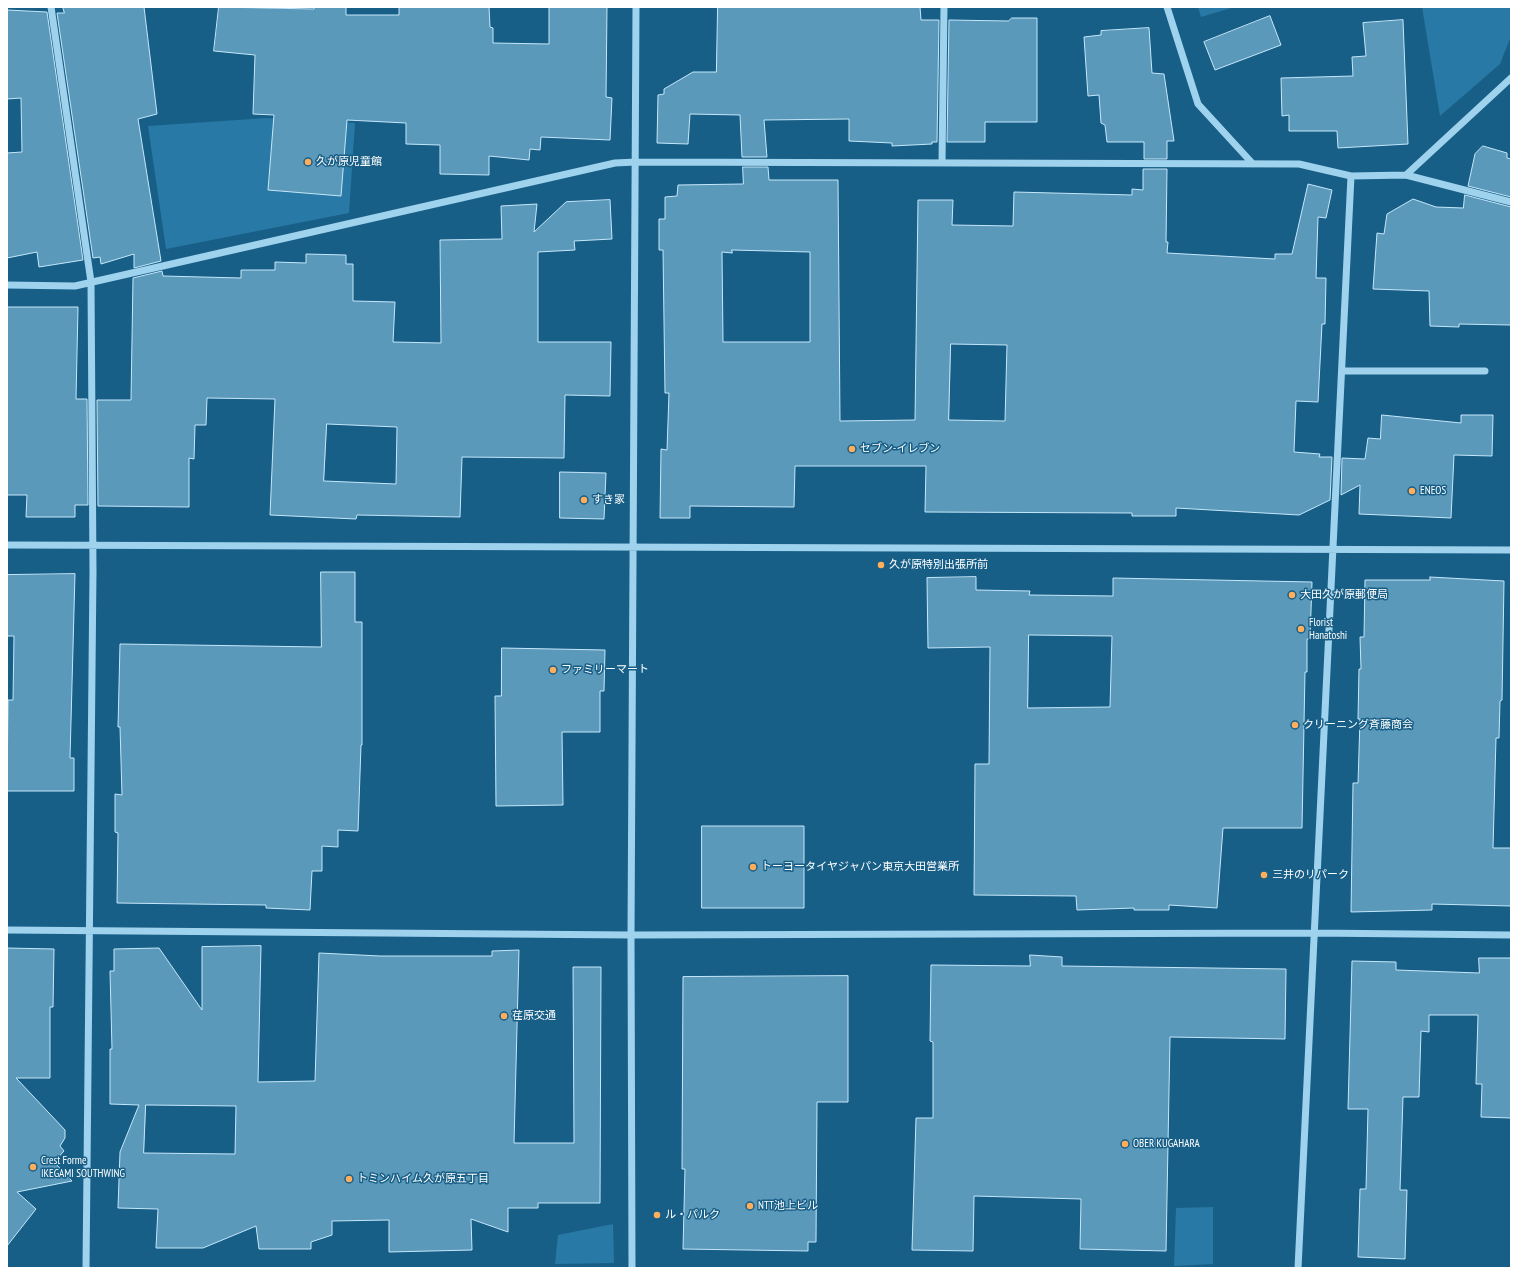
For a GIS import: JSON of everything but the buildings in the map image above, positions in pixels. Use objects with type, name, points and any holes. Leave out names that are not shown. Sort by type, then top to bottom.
[{"type":"street","points":[[51,7],[91,282],[92,545],[86,1268]]},
{"type":"street","points":[[632,1268],[631,935],[636,7]]},
{"type":"street","points":[[942,163],[944,7]]},
{"type":"street","points":[[1167,7],[1198,104],[1253,164]]},
{"type":"street","points":[[1406,174],[1511,78]]},
{"type":"street","points":[[7,285],[74,286],[615,163],[1299,164],[1351,176],[1406,174],[1511,202]]},
{"type":"street","points":[[1298,1268],[1351,176]]},
{"type":"street","points":[[1342,371],[1485,371]]},
{"type":"street","points":[[7,545],[1511,550]]},
{"type":"street","points":[[7,930],[631,935],[1314,933],[1511,934]]},
{"type":"shaded area","points":[[1198,7],[1235,7],[1201,17]]},
{"type":"shaded area","points":[[1422,7],[1511,7],[1511,36],[1500,64],[1440,116]]},
{"type":"shaded area","points":[[267,118],[355,123],[349,213],[166,249],[148,126]]},
{"type":"shaded area","points":[[1213,1207],[1213,1264],[1174,1266],[1176,1208]]},
{"type":"shaded area","points":[[613,1224],[614,1263],[555,1264],[558,1235]]},
{"type":"place","name":"久が原児童館","points":[[308,162]]},
{"type":"place","name":"セブン-イレブン","points":[[852,449]]},
{"type":"place","name":"ENEOS","points":[[1412,491]]},
{"type":"place","name":"すき家","points":[[584,500]]},
{"type":"place","name":"久が原特別出張所前","points":[[881,565]]},
{"type":"place","name":"大田久が原郵便局","points":[[1292,595]]},
{"type":"place","name":"Florist Hanatoshi","points":[[1301,629]]},
{"type":"place","name":"ファミリーマート","points":[[553,670]]},
{"type":"place","name":"クリーニング斉藤商会","points":[[1295,725]]},
{"type":"place","name":"トーヨータイヤジャパン東京大田営業所","points":[[753,867]]},
{"type":"place","name":"三井のリパーク","points":[[1264,875]]},
{"type":"place","name":"荏原交通","points":[[504,1016]]},
{"type":"place","name":"OBER KUGAHARA","points":[[1125,1144]]},
{"type":"place","name":"Crest Forme IKEGAMI SOUTHWING","points":[[33,1167]]},
{"type":"place","name":"トミンハイム久が原五丁目","points":[[349,1179]]},
{"type":"place","name":"NTT池上ビル","points":[[750,1206]]},
{"type":"place","name":"ル・パルク","points":[[657,1215]]}]
